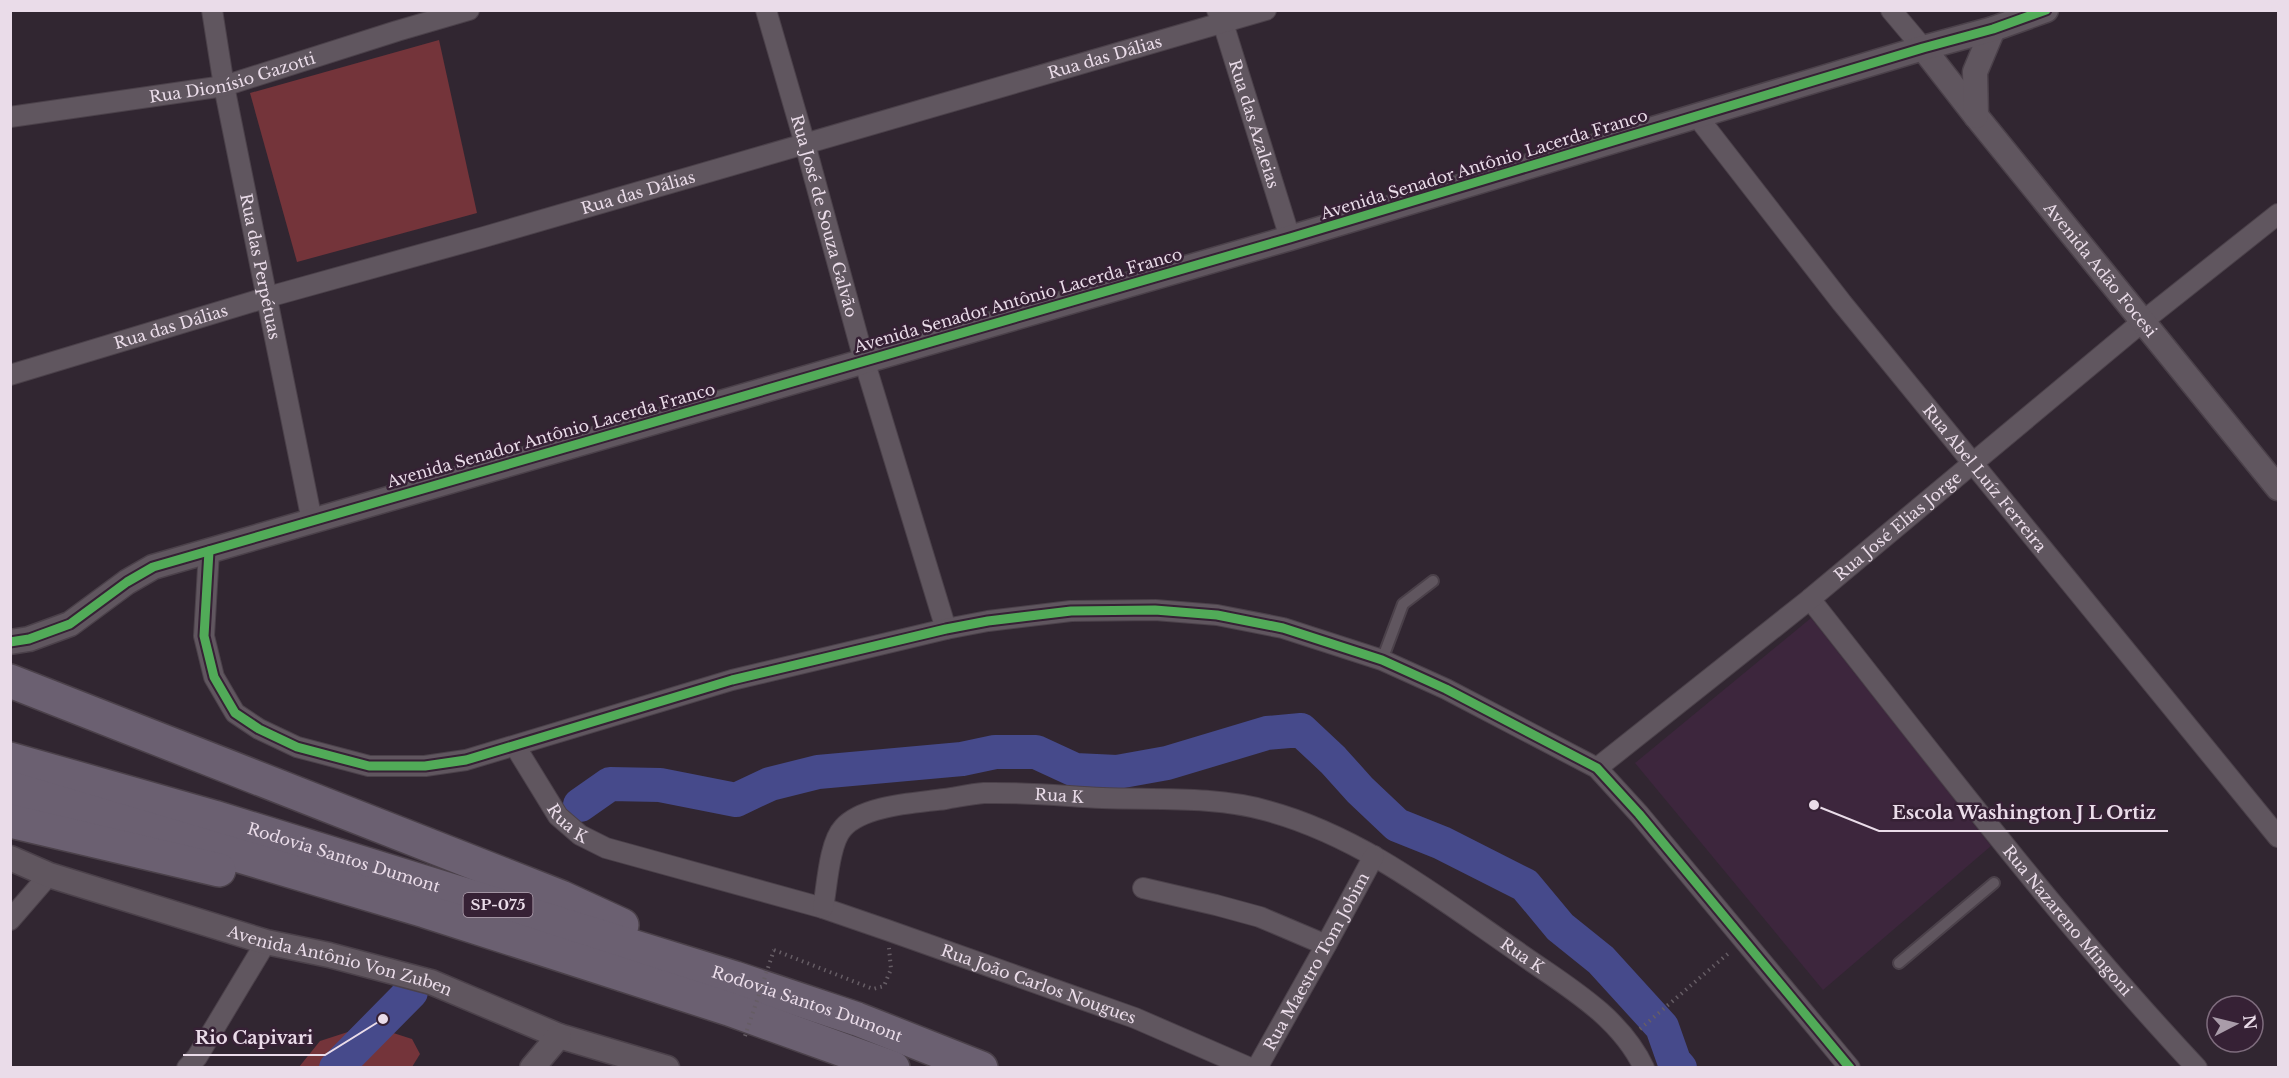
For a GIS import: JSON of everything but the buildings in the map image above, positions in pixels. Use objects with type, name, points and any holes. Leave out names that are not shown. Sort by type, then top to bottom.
[{"type":"highway","points":[[10,681],[561,897],[735,978]]},
{"type":"highway","name":"Rodovia Santos Dumont","points":[[10,759],[214,817],[735,978],[857,1019],[981,1068]]},
{"type":"highway","name":"Rodovia Santos Dumont","points":[[10,788],[425,911],[729,1009],[893,1068]]},
{"type":"highway","points":[[10,821],[232,873],[284,888],[425,911]]},
{"type":"street","name":"Rua das Perpétuas","points":[[212,10],[224,86],[312,521]]},
{"type":"street","name":"Rua José de Souza Galvão","points":[[766,10],[864,360],[946,629]]},
{"type":"street","name":"Rua das Dálias","points":[[10,375],[268,297],[805,144],[1220,17],[1266,10]]},
{"type":"street","points":[[1891,10],[1923,48]]},
{"type":"street","name":"Avenida Senador Antônio Lacerda Franco","points":[[10,642],[29,639],[70,624],[127,582],[153,567],[1290,238],[1696,115],[1993,29],[2046,10]]},
{"type":"street","name":"Rua Dionísio Gazotti","points":[[10,117],[224,86],[457,12]]},
{"type":"street","name":"Rua das Azaleias","points":[[1220,17],[1290,238]]},
{"type":"street","points":[[1976,116],[1975,72],[1993,29]]},
{"type":"street","name":"Avenida Adão Focesi","points":[[1923,48],[2278,488]]},
{"type":"street","name":"Rua Abel Luíz Ferreira","points":[[1696,115],[1842,303],[2278,837]]},
{"type":"street","name":"Rua José Elias Jorge","points":[[1597,768],[1810,599],[2142,322],[2278,214]]},
{"type":"street","points":[[209,551],[204,636],[214,678],[234,713],[259,729],[297,747],[369,766],[425,766],[466,760],[732,680],[988,621],[1071,611],[1155,610],[1217,615],[1283,628],[1382,660],[1446,689],[1597,768],[1639,814],[1850,1068]]},
{"type":"street","name":"Rua Nazareno Mingoni","points":[[1810,599],[2022,866],[2197,1068]]},
{"type":"street","name":"Rua K","points":[[515,746],[558,816],[580,835],[606,848],[823,908],[835,843],[842,828],[853,819],[878,810],[983,793],[1210,802],[1266,810],[1316,826],[1374,856],[1468,918],[1573,990],[1604,1015],[1628,1039],[1644,1068]]},
{"type":"street","name":"Rua Maestro Tom Jobim","points":[[1257,1068],[1374,856]]},
{"type":"street","name":"Avenida Antônio Von Zuben","points":[[10,858],[49,875],[266,942],[329,955],[431,982],[559,1036],[668,1068]]},
{"type":"street","points":[[10,920],[49,875]]},
{"type":"street","points":[[1143,888],[1216,904],[1260,917],[1326,945]]},
{"type":"street","name":"Rua João Carlos Nougues","points":[[823,908],[1135,1018],[1250,1068]]},
{"type":"street","points":[[187,1068],[197,1057],[266,942]]},
{"type":"street","points":[[532,1068],[559,1036]]},
{"type":"lane","points":[[1382,660],[1403,604],[1433,581]]},
{"type":"lane","points":[[1899,963],[1994,883]]},
{"type":"path","points":[[745,1036],[774,950],[873,989],[884,986],[891,969],[887,930]]},
{"type":"path","points":[[1647,1022],[1744,939]]},
{"type":"shaded area","points":[[439,40],[477,213],[297,262],[250,93]]},
{"type":"shaded area","points":[[1811,618],[1991,846],[1823,990],[1635,763]]},
{"type":"shaded area","points":[[354,1030],[384,1030],[412,1039],[420,1054],[412,1067],[299,1067],[320,1041]]},
{"type":"waterway","points":[[580,805],[610,784],[660,785],[736,800],[770,784],[818,772],[962,759],[995,752],[1036,752],[1075,770],[1117,772],[1167,763],[1267,733],[1301,730],[1397,825],[1442,843],[1525,885],[1560,927],[1601,960],[1662,1027],[1674,1061],[1680,1068]]},
{"type":"waterway","points":[[336,1068],[411,992]]},
{"type":"cycle path","points":[[10,642],[29,639],[70,624],[127,582],[153,567],[1290,238],[1993,29],[2046,10]]},
{"type":"cycle path","points":[[209,551],[204,636],[214,677],[235,713],[259,729],[297,747],[369,766],[425,766],[466,760],[732,680],[988,621],[1071,611],[1155,610],[1217,615],[1283,628],[1382,660],[1446,689],[1597,768],[1639,814],[1850,1068]]},
{"type":"place","name":"Escola Washington J L Ortiz","points":[[1814,805]]},
{"type":"place","name":"Rio Capivari","points":[[383,1019]]}]
